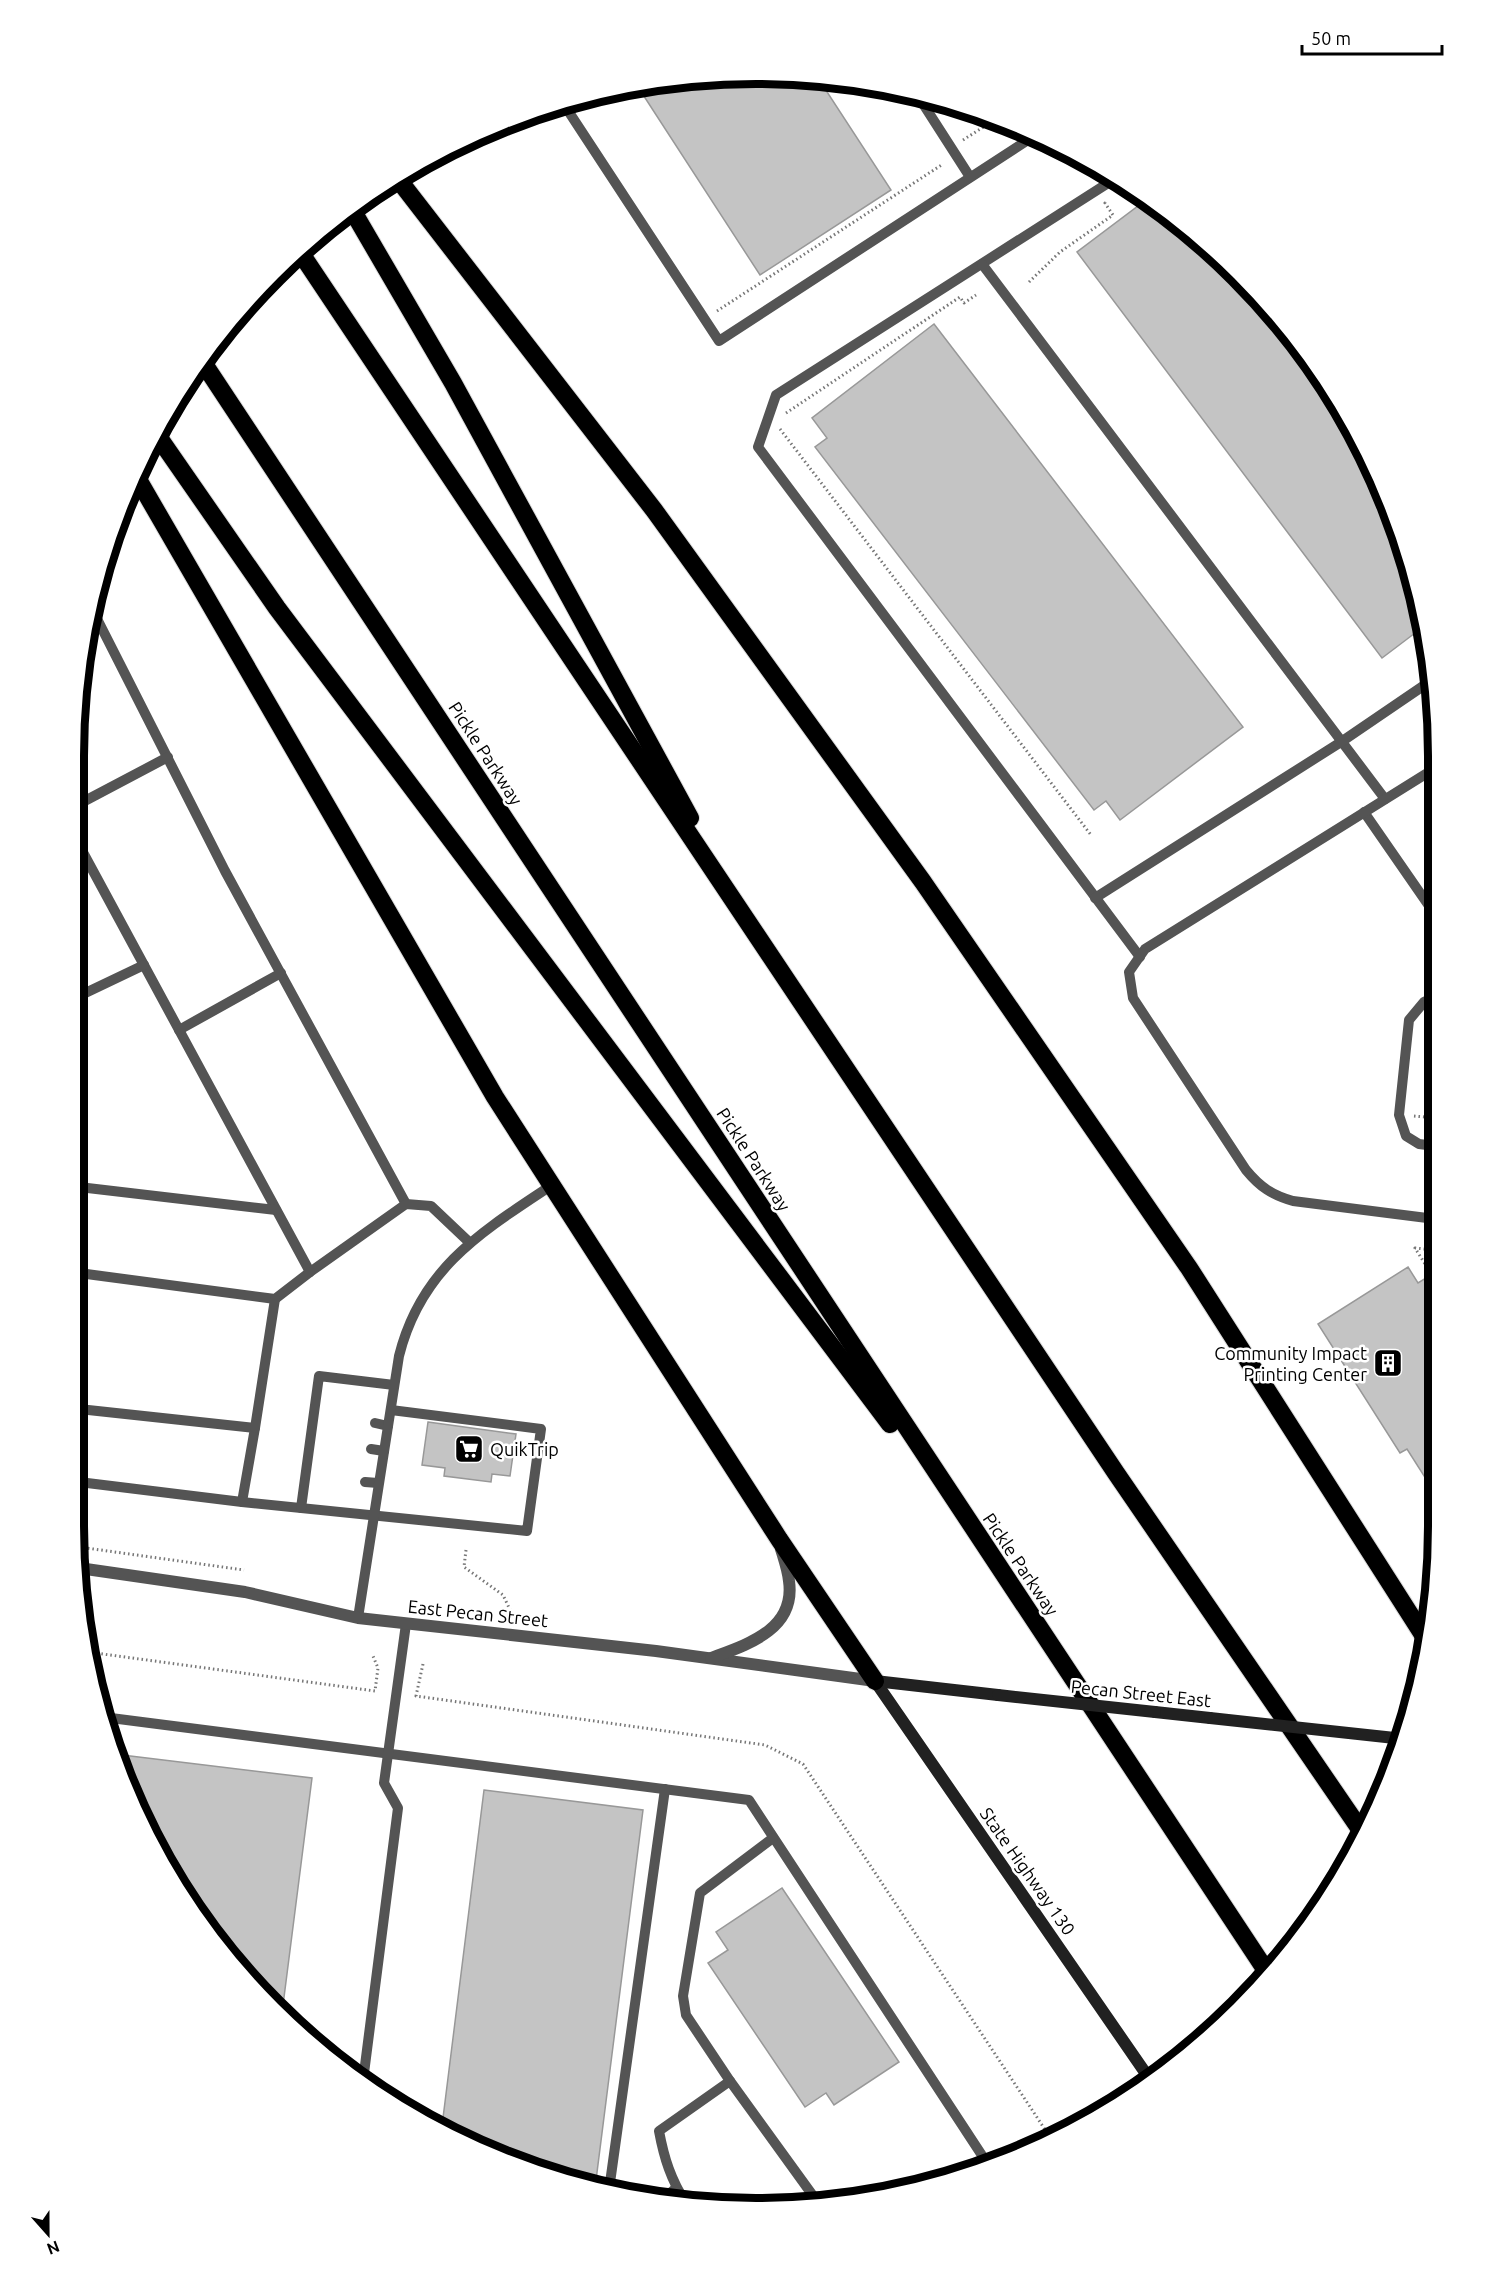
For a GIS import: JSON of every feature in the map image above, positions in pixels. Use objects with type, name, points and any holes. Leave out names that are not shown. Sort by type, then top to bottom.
[{"type":"highway","points":[[403,185],[654,510],[923,882],[1189,1268],[1420,1629]]},
{"type":"highway","points":[[356,217],[453,382],[746,920]]},
{"type":"highway","points":[[305,259],[1116,1473],[1358,1825]]},
{"type":"highway","name":"Pickle Parkway","points":[[207,369],[1263,1966]]},
{"type":"highway","points":[[162,442],[277,608],[1001,1572]]},
{"type":"highway","points":[[141,485],[495,1097],[779,1539],[875,1681]]},
{"type":"main road","name":"Pecan Street East","points":[[875,1681],[1393,1738]]},
{"type":"main road","name":"State Highway 130","points":[[875,1681],[1146,2073]]},
{"type":"street","points":[[709,1658],[756,1641],[775,1626],[786,1608],[790,1583],[779,1539]]},
{"type":"street","name":"East Pecan Street","points":[[85,1569],[244,1592],[358,1618],[709,1658],[875,1681]]},
{"type":"lane","points":[[924,106],[970,177]]},
{"type":"lane","points":[[568,111],[719,341],[1026,141]]},
{"type":"lane","points":[[1107,184],[776,395],[758,447],[1140,957]]},
{"type":"lane","points":[[982,264],[1385,799]]},
{"type":"lane","points":[[98,621],[281,973],[406,1204]]},
{"type":"lane","points":[[1095,898],[1341,742],[1424,685]]},
{"type":"lane","points":[[84,801],[168,757]]},
{"type":"lane","points":[[1428,773],[1145,949],[1129,972],[1133,998],[1246,1170],[1259,1185],[1271,1194],[1293,1202],[1428,1218]]},
{"type":"lane","points":[[1364,812],[1428,904]]},
{"type":"lane","points":[[84,854],[310,1272]]},
{"type":"lane","points":[[84,994],[144,965]]},
{"type":"lane","points":[[179,1030],[281,973]]},
{"type":"lane","points":[[1428,1000],[1409,1020],[1399,1114],[1407,1136],[1419,1144],[1428,1145]]},
{"type":"lane","points":[[358,1618],[394,1385],[405,1331],[417,1303],[469,1242],[552,1185]]},
{"type":"lane","points":[[84,1188],[276,1210]]},
{"type":"lane","points":[[242,1502],[275,1299],[406,1204],[431,1206],[469,1242]]},
{"type":"lane","points":[[84,1274],[275,1299]]},
{"type":"lane","points":[[301,1508],[311,1475],[316,1440],[319,1376],[394,1385]]},
{"type":"lane","points":[[84,1410],[255,1428]]},
{"type":"lane","points":[[84,1483],[373,1517],[527,1531],[541,1429],[391,1410]]},
{"type":"lane","points":[[375,1424],[388,1426]]},
{"type":"lane","points":[[371,1449],[384,1451]]},
{"type":"lane","points":[[365,1482],[378,1484]]},
{"type":"lane","points":[[364,2071],[398,1808],[384,1783],[406,1624]]},
{"type":"lane","points":[[113,1719],[749,1800],[984,2158]]},
{"type":"lane","points":[[610,2182],[664,1790]]},
{"type":"lane","points":[[773,1838],[700,1893],[682,1996],[686,2015],[730,2081],[813,2196]]},
{"type":"lane","points":[[680,2193],[665,2160],[659,2131],[730,2081]]},
{"type":"lane","points":[[671,2192],[676,2188]]},
{"type":"path","points":[[963,140],[986,125]]},
{"type":"path","points":[[717,311],[943,164]]},
{"type":"path","points":[[1029,282],[1060,252],[1113,214],[1105,203],[1113,198]]},
{"type":"path","points":[[975,294],[964,303],[960,297],[791,407],[778,427],[1091,835]]},
{"type":"path","points":[[1428,1249],[1415,1248],[1428,1269]]},
{"type":"path","points":[[84,1548],[244,1570]]},
{"type":"path","points":[[466,1550],[464,1567],[503,1595],[512,1614]]},
{"type":"path","points":[[96,1653],[375,1691],[378,1668],[373,1656]]},
{"type":"building","points":[[712,85],[800,85],[824,88],[891,190],[760,275],[643,94]]},
{"type":"building","points":[[1140,205],[1199,251],[1261,313],[1315,383],[1359,459],[1392,540],[1405,582],[1416,632],[1382,658],[1077,252]]},
{"type":"building","points":[[934,324],[1243,727],[1120,820],[1106,801],[1094,810],[815,447],[827,438],[812,418]]},
{"type":"building","name":"Community Impact Printing Center","points":[[1408,1267],[1418,1283],[1428,1277],[1428,1482],[1407,1449],[1400,1453],[1318,1324]]},
{"type":"building","name":"QuikTrip","points":[[428,1422],[516,1434],[510,1476],[492,1474],[491,1482],[444,1476],[445,1468],[422,1465]]},
{"type":"building","points":[[125,1755],[312,1778],[283,2003],[251,1969],[197,1899],[153,1823]]},
{"type":"building","points":[[484,1790],[643,1810],[596,2178],[499,2147],[443,2120]]},
{"type":"building","points":[[782,1888],[899,2062],[834,2105],[826,2093],[805,2107],[708,1963],[728,1950],[716,1932]]},
{"type":"place","name":"Community Impact Printing Center","points":[[1388,1363]]},
{"type":"place","name":"QuikTrip","points":[[469,1449]]}]
